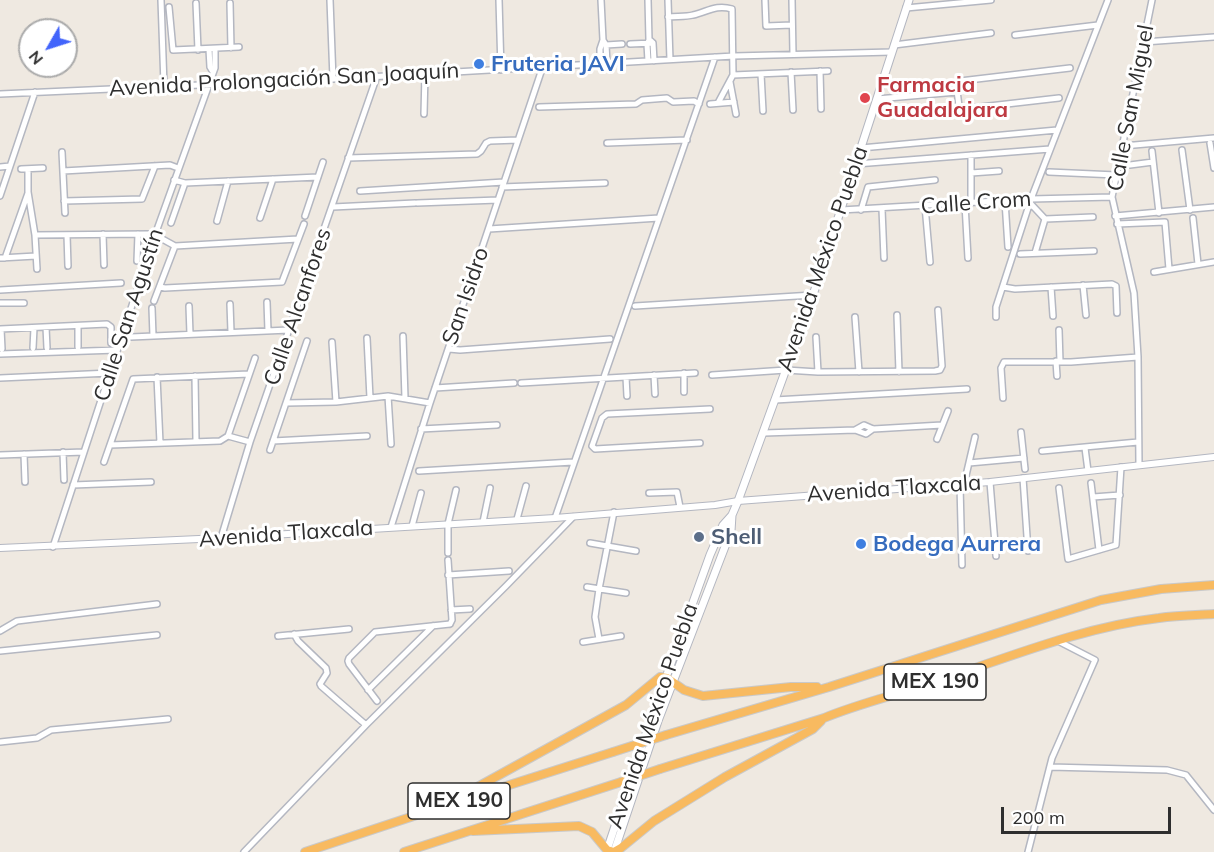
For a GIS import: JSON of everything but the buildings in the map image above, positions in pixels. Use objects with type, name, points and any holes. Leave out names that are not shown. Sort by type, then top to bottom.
[{"type":"highway","name":"MEX 190","points":[[305,852],[666,735],[829,687],[1101,600],[1161,589],[1214,585]]},
{"type":"highway","name":"MEX 190","points":[[404,852],[1058,641],[1112,626],[1159,618],[1214,614]]},
{"type":"highway","points":[[443,806],[626,705],[660,677],[670,680],[684,690],[703,696],[791,687],[829,687]]},
{"type":"highway","points":[[472,831],[579,826],[592,832],[610,851],[621,848],[654,820],[735,771],[813,729],[824,718]]},
{"type":"main road","name":"Avenida México Puebla","points":[[610,851],[658,721],[670,680],[731,531],[732,515],[813,295],[909,0]]},
{"type":"street","points":[[161,0],[164,85]]},
{"type":"street","points":[[330,0],[333,79]]},
{"type":"street","points":[[498,0],[501,69]]},
{"type":"street","points":[[601,0],[603,43],[607,63]]},
{"type":"street","points":[[648,0],[651,61]]},
{"type":"street","points":[[668,0],[670,60]]},
{"type":"street","points":[[765,0],[766,26],[792,25]]},
{"type":"street","points":[[792,0],[793,54]]},
{"type":"street","points":[[906,8],[943,2],[991,0]]},
{"type":"street","points":[[996,317],[996,307],[1030,201],[1108,0]]},
{"type":"street","name":"Calle San Miguel","points":[[1139,465],[1138,357],[1134,292],[1112,197],[1152,0]]},
{"type":"street","points":[[196,3],[198,50]]},
{"type":"street","points":[[230,3],[231,48]]},
{"type":"street","points":[[169,7],[173,50],[239,47]]},
{"type":"street","points":[[668,17],[695,15],[709,9],[729,7],[732,9],[734,75],[718,103]]},
{"type":"street","points":[[1015,35],[1098,25]]},
{"type":"street","name":"Avenida Prolongación San Joaquín","points":[[0,94],[893,49],[991,33]]},
{"type":"street","points":[[1144,42],[1214,37]]},
{"type":"street","points":[[630,44],[650,42]]},
{"type":"street","points":[[603,43],[622,45]]},
{"type":"street","points":[[600,64],[603,43]]},
{"type":"street","name":"Calle San Agustín","points":[[52,547],[155,235],[180,182],[178,168],[213,72],[210,67],[212,49]]},
{"type":"street","points":[[555,518],[715,57]]},
{"type":"street","name":"San Isidro","points":[[391,527],[421,429],[543,66]]},
{"type":"street","points":[[1059,98],[963,109],[959,106],[956,83],[1070,68]]},
{"type":"street","points":[[820,71],[821,109]]},
{"type":"street","points":[[734,75],[828,71]]},
{"type":"street","points":[[791,72],[793,110]]},
{"type":"street","points":[[424,114],[425,74]]},
{"type":"street","points":[[761,74],[763,111]]},
{"type":"street","name":"Calle Alcanfores","points":[[221,538],[250,442],[377,76]]},
{"type":"street","points":[[730,82],[736,114]]},
{"type":"street","points":[[0,196],[35,92]]},
{"type":"street","points":[[877,99],[957,92]]},
{"type":"street","points":[[539,107],[636,104],[642,100],[667,98],[673,102],[694,101],[699,104]]},
{"type":"street","points":[[710,104],[734,102]]},
{"type":"street","points":[[861,148],[1058,130]]},
{"type":"street","points":[[348,158],[477,154],[481,152],[486,142],[518,140]]},
{"type":"street","points":[[607,143],[687,140]]},
{"type":"street","points":[[1123,146],[1212,140],[1214,168]]},
{"type":"street","points":[[856,164],[1050,149]]},
{"type":"street","points":[[1182,150],[1190,210]]},
{"type":"street","points":[[1152,151],[1159,213]]},
{"type":"street","points":[[62,152],[65,213]]},
{"type":"street","points":[[968,258],[971,155]]},
{"type":"street","points":[[305,216],[323,162]]},
{"type":"street","points":[[1130,165],[1153,162]]},
{"type":"street","points":[[63,171],[170,165],[178,168]]},
{"type":"street","points":[[0,167],[10,166]]},
{"type":"street","points":[[64,201],[142,199],[155,166]]},
{"type":"street","points":[[37,269],[35,235],[24,169],[43,168]]},
{"type":"street","points":[[971,173],[999,171]]},
{"type":"street","points":[[1049,172],[1116,175]]},
{"type":"street","points":[[171,223],[180,182],[318,177]]},
{"type":"street","points":[[260,218],[273,179]]},
{"type":"street","points":[[861,210],[866,191],[872,185],[935,180]]},
{"type":"street","points":[[217,220],[228,181]]},
{"type":"street","points":[[360,191],[503,184],[605,183]]},
{"type":"street","points":[[28,192],[2,258],[36,256]]},
{"type":"street","name":"Calle Crom","points":[[841,210],[1112,197]]},
{"type":"street","points":[[333,207],[498,200]]},
{"type":"street","points":[[1005,201],[1008,247]]},
{"type":"street","points":[[1030,201],[1045,219]]},
{"type":"street","points":[[925,206],[930,262]]},
{"type":"street","points":[[1115,216],[1214,207]]},
{"type":"street","points":[[882,209],[884,258]]},
{"type":"street","points":[[1045,219],[1094,217]]},
{"type":"street","points":[[489,229],[659,218]]},
{"type":"street","points":[[1193,218],[1198,264]]},
{"type":"street","points":[[1035,253],[1045,219]]},
{"type":"street","points":[[1117,224],[1165,222],[1169,269]]},
{"type":"street","points":[[160,287],[282,282],[304,224]]},
{"type":"street","points":[[104,234],[104,265]]},
{"type":"street","points":[[137,261],[138,234]]},
{"type":"street","points":[[35,235],[155,235],[175,246],[298,239]]},
{"type":"street","points":[[67,235],[68,266]]},
{"type":"street","points":[[154,301],[175,246]]},
{"type":"street","points":[[1020,254],[1094,251]]},
{"type":"street","points":[[1154,272],[1214,262]]},
{"type":"street","points":[[0,290],[121,284]]},
{"type":"street","points":[[1083,285],[1086,315]]},
{"type":"street","points":[[1003,287],[1015,289],[1115,285],[1117,313]]},
{"type":"street","points":[[1051,287],[1053,316]]},
{"type":"street","points":[[635,306],[813,295]]},
{"type":"street","points":[[267,302],[268,331]]},
{"type":"street","points":[[0,303],[24,303]]},
{"type":"street","points":[[230,304],[231,332]]},
{"type":"street","points":[[189,306],[190,334]]},
{"type":"street","points":[[152,308],[153,336]]},
{"type":"street","points":[[712,375],[786,370],[818,372],[940,370],[942,366],[938,310]]},
{"type":"street","points":[[897,315],[899,372]]},
{"type":"street","points":[[855,317],[859,372]]},
{"type":"street","points":[[111,343],[111,327],[106,324],[1,329],[1,351],[117,350]]},
{"type":"street","points":[[78,326],[78,346]]},
{"type":"street","points":[[46,327],[47,348]]},
{"type":"street","points":[[33,348],[34,328]]},
{"type":"street","points":[[131,337],[289,330]]},
{"type":"street","points":[[1056,376],[1059,330]]},
{"type":"street","points":[[403,336],[405,398]]},
{"type":"street","points":[[816,337],[818,372]]},
{"type":"street","points":[[367,338],[370,398]]},
{"type":"street","points":[[449,349],[609,339]]},
{"type":"street","points":[[270,450],[307,341]]},
{"type":"street","points":[[332,342],[336,402]]},
{"type":"street","points":[[1004,398],[1001,364],[1004,362],[1058,362],[1138,357]]},
{"type":"street","points":[[110,445],[220,441],[228,436],[255,358]]},
{"type":"street","points":[[0,378],[110,373]]},
{"type":"street","points":[[684,373],[684,392]]},
{"type":"street","points":[[435,388],[695,373]]},
{"type":"street","points":[[104,462],[130,382],[136,378],[249,374]]},
{"type":"street","points":[[654,375],[656,394]]},
{"type":"street","points":[[195,376],[196,441]]},
{"type":"street","points":[[157,377],[160,443]]},
{"type":"street","points":[[626,377],[627,396]]},
{"type":"street","points":[[775,400],[967,389]]},
{"type":"street","points":[[388,396],[391,444]]},
{"type":"street","points":[[286,403],[336,402],[388,396],[430,403]]},
{"type":"street","points":[[700,443],[595,449],[592,446],[602,418],[607,414],[710,409]]},
{"type":"street","points":[[937,440],[948,411]]},
{"type":"street","points":[[421,429],[497,425]]},
{"type":"street","points":[[764,433],[855,430],[864,425],[873,429],[942,425]]},
{"type":"street","points":[[585,430],[596,433]]},
{"type":"street","points":[[1021,432],[1025,469]]},
{"type":"street","points":[[228,436],[250,442]]},
{"type":"street","points":[[273,441],[367,436]]},
{"type":"street","points":[[962,565],[962,485],[975,437]]},
{"type":"street","points":[[1042,451],[1138,442]]},
{"type":"street","points":[[1085,448],[1088,468]]},
{"type":"street","points":[[63,452],[64,480]]},
{"type":"street","points":[[0,455],[84,452]]},
{"type":"street","points":[[24,454],[25,482]]},
{"type":"street","name":"Avenida Tlaxcala","points":[[0,548],[221,538],[573,517],[738,501],[962,485],[1088,468],[1121,467],[1214,457]]},
{"type":"street","points":[[969,463],[1024,458]]},
{"type":"street","points":[[419,471],[573,462]]},
{"type":"street","points":[[1059,488],[1068,558],[1116,545],[1121,467]]},
{"type":"street","points":[[1023,478],[1028,551]]},
{"type":"street","points":[[73,485],[151,482]]},
{"type":"street","points":[[990,482],[996,556]]},
{"type":"street","points":[[1091,483],[1099,550]]},
{"type":"street","points":[[517,519],[526,486]]},
{"type":"street","points":[[483,522],[490,488]]},
{"type":"street","points":[[450,624],[452,620],[448,575],[448,524],[456,490]]},
{"type":"street","points":[[649,494],[677,492],[680,507]]},
{"type":"street","points":[[412,526],[421,493]]},
{"type":"street","points":[[1093,497],[1120,495]]},
{"type":"street","points":[[599,639],[595,622],[614,513]]},
{"type":"street","points":[[244,852],[366,725],[573,517]]},
{"type":"street","points":[[590,543],[636,551]]},
{"type":"street","points":[[448,575],[508,571]]},
{"type":"street","points":[[587,587],[626,593]]},
{"type":"street","points":[[0,631],[17,621],[158,604]]},
{"type":"street","points":[[451,610],[470,609]]},
{"type":"street","points":[[377,701],[349,664],[349,658],[375,632],[450,624],[460,631]]},
{"type":"street","points":[[368,690],[433,626]]},
{"type":"street","points":[[278,636],[349,629]]},
{"type":"street","points":[[294,634],[298,641],[326,668],[327,674],[321,686],[366,725]]},
{"type":"street","points":[[0,651],[157,635]]},
{"type":"street","points":[[584,642],[621,636]]},
{"type":"street","points":[[1028,852],[1050,767],[1095,660],[1058,641]]},
{"type":"street","points":[[0,742],[38,738],[51,730],[168,719]]},
{"type":"street","points":[[1050,767],[1167,770],[1186,775],[1214,810]]},
{"type":"place","name":"Fruteria JAVI","points":[[479,64]]},
{"type":"place","name":"Farmacia Guadalajara","points":[[865,98]]},
{"type":"place","name":"Shell","points":[[699,537]]},
{"type":"place","name":"Bodega Aurrera","points":[[861,544]]}]
